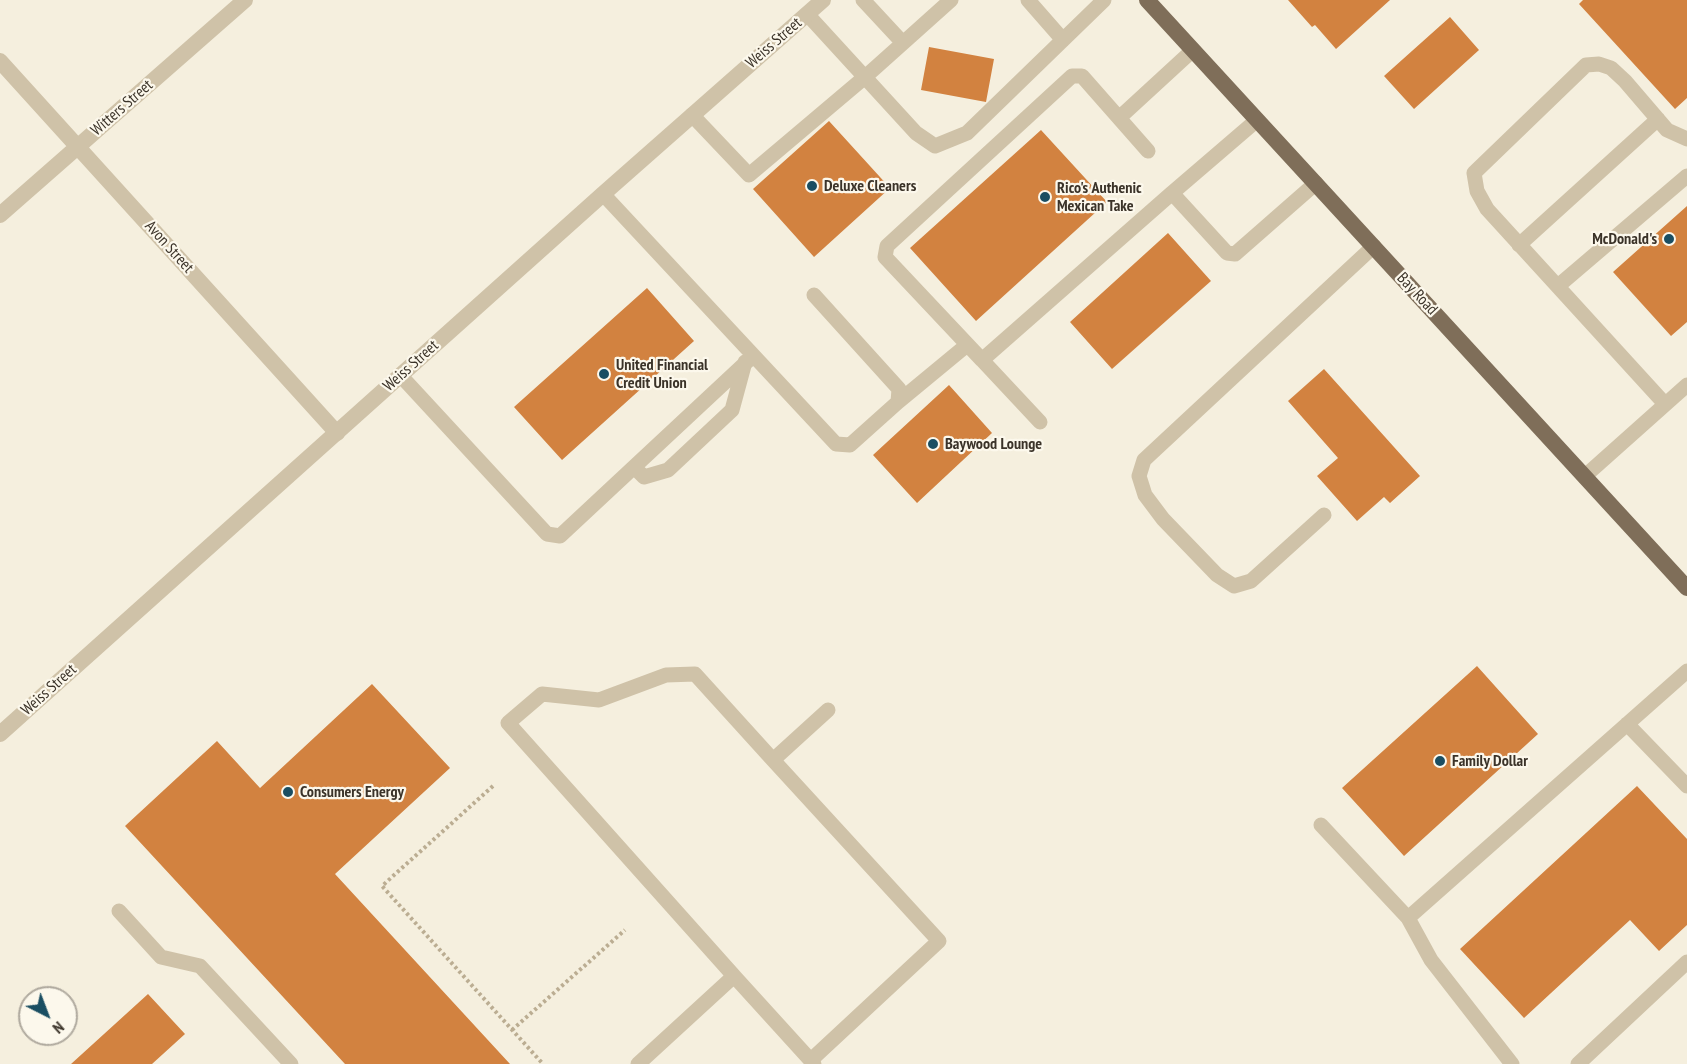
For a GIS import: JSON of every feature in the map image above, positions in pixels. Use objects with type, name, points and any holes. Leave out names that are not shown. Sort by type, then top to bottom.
[{"type":"main road","name":"Bay Road","points":[[1147,0],[1585,476],[1685,580]]},
{"type":"street","name":"Witters Street","points":[[0,215],[245,0]]},
{"type":"street","name":"Weiss Street","points":[[0,734],[823,0]]},
{"type":"street","name":"Avon Street","points":[[0,61],[337,433]]},
{"type":"lane","points":[[863,0],[903,43]]},
{"type":"lane","points":[[692,115],[748,176],[865,77],[951,0]]},
{"type":"lane","points":[[1028,0],[1063,40]]},
{"type":"lane","points":[[807,14],[916,134],[934,146],[967,133],[1104,0]]},
{"type":"lane","points":[[1119,118],[1193,50]]},
{"type":"lane","points":[[1665,404],[1487,209],[1477,191],[1474,173],[1586,65],[1599,64],[1611,68],[1667,130],[1687,139]]},
{"type":"lane","points":[[1040,422],[885,257],[887,246],[1072,76],[1082,76],[1148,151]]},
{"type":"lane","points":[[1520,245],[1658,119]]},
{"type":"lane","points":[[982,360],[1257,120]]},
{"type":"lane","points":[[1558,286],[1687,176]]},
{"type":"lane","points":[[1172,193],[1227,253],[1235,254],[1316,183]]},
{"type":"lane","points":[[603,194],[749,359],[836,444],[850,445],[967,345]]},
{"type":"lane","points":[[1324,515],[1251,581],[1233,586],[1217,576],[1163,519],[1145,495],[1139,477],[1144,460],[1374,246]]},
{"type":"lane","points":[[814,295],[898,389],[898,402]]},
{"type":"lane","points":[[400,376],[547,534],[560,536],[749,359]]},
{"type":"lane","points":[[634,467],[644,477],[668,470],[732,410],[749,359]]},
{"type":"lane","points":[[1585,476],[1687,385]]},
{"type":"lane","points":[[1408,918],[1687,671]]},
{"type":"lane","points":[[695,674],[773,760],[939,941],[813,1062],[508,723],[542,694],[598,700],[666,675],[695,674]]},
{"type":"lane","points":[[773,760],[828,710]]},
{"type":"lane","points":[[1627,724],[1687,786]]},
{"type":"lane","points":[[1321,825],[1408,918],[1431,960],[1512,1064]]},
{"type":"lane","points":[[119,911],[161,957],[200,966],[291,1064]]},
{"type":"lane","points":[[1578,1064],[1687,962]]},
{"type":"lane","points":[[638,1064],[734,976]]},
{"type":"path","points":[[493,786],[382,886],[543,1064]]},
{"type":"path","points":[[512,1030],[625,930]]},
{"type":"building","points":[[1288,0],[1390,0],[1336,49]]},
{"type":"building","points":[[1583,0],[1687,0],[1687,98],[1675,109],[1579,4]]},
{"type":"building","points":[[1450,17],[1479,50],[1414,109],[1384,76]]},
{"type":"building","points":[[929,47],[994,59],[986,102],[921,90]]},
{"type":"building","points":[[829,121],[890,188],[814,257],[753,189]]},
{"type":"building","points":[[1041,130],[1107,202],[976,321],[910,248]]},
{"type":"building","name":"McDonald's","points":[[1687,206],[1687,322],[1671,336],[1613,272]]},
{"type":"building","points":[[1168,233],[1211,281],[1112,369],[1070,322]]},
{"type":"building","name":"United Financial Credit Union","points":[[647,288],[694,341],[562,460],[514,407]]},
{"type":"building","points":[[1324,369],[1420,476],[1390,503],[1384,497],[1357,521],[1317,476],[1338,458],[1288,401]]},
{"type":"building","name":"Baywood Lounge","points":[[949,385],[992,433],[917,503],[873,455]]},
{"type":"building","name":"Family Dollar","points":[[1477,666],[1538,734],[1404,856],[1342,788]]},
{"type":"building","points":[[372,684],[450,768],[335,874],[510,1064],[345,1064],[125,826],[217,741],[260,788]]},
{"type":"building","points":[[1637,786],[1687,839],[1687,925],[1659,951],[1630,920],[1524,1018],[1460,949]]},
{"type":"building","points":[[148,994],[185,1034],[152,1064],[71,1064]]},
{"type":"place","name":"Deluxe Cleaners","points":[[812,186]]},
{"type":"place","name":"Rico's Authenic Mexican Take","points":[[1045,197]]},
{"type":"place","name":"McDonald's","points":[[1669,239]]},
{"type":"place","name":"United Financial Credit Union","points":[[604,374]]},
{"type":"place","name":"Baywood Lounge","points":[[933,444]]},
{"type":"place","name":"Family Dollar","points":[[1440,761]]},
{"type":"place","name":"Consumers Energy","points":[[288,792]]}]
